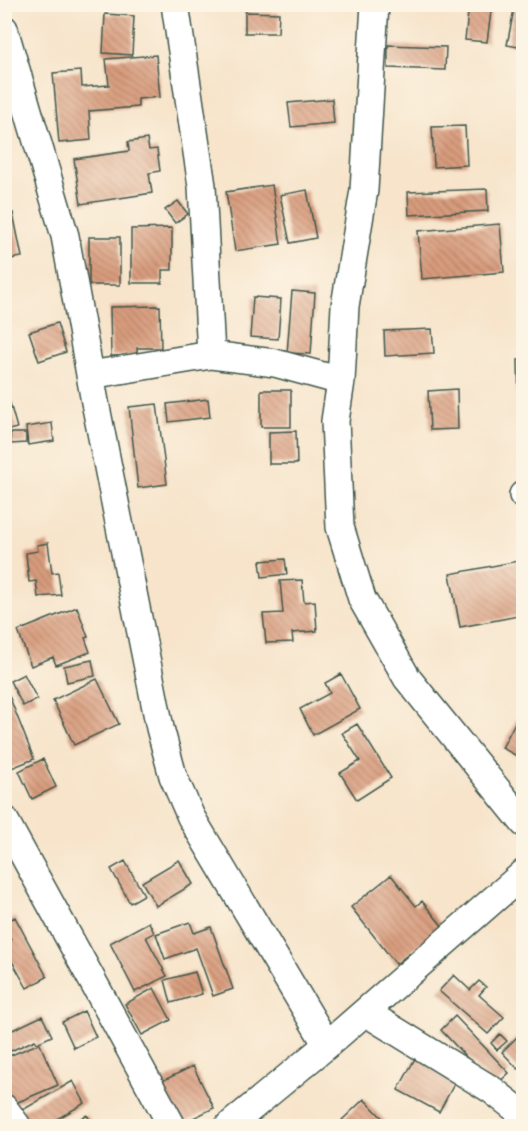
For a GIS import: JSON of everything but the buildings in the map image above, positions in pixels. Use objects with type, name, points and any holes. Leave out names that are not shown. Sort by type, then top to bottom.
[{"type":"street","points":[[174,4],[202,186],[211,355]]},
{"type":"street","points":[[375,4],[364,190],[345,306],[341,381],[335,421],[340,527],[362,599],[407,678],[524,823]]},
{"type":"street","points":[[4,29],[65,236],[90,375],[160,728],[172,776],[191,817],[327,1045]]},
{"type":"street","points":[[90,375],[211,355],[275,363],[341,381]]},
{"type":"street","points":[[4,819],[172,1126]]},
{"type":"street","points":[[241,1123],[524,873]]},
{"type":"street","points":[[365,1012],[492,1090],[524,1115]]},
{"type":"street","points":[[4,1108],[17,1126]]}]
